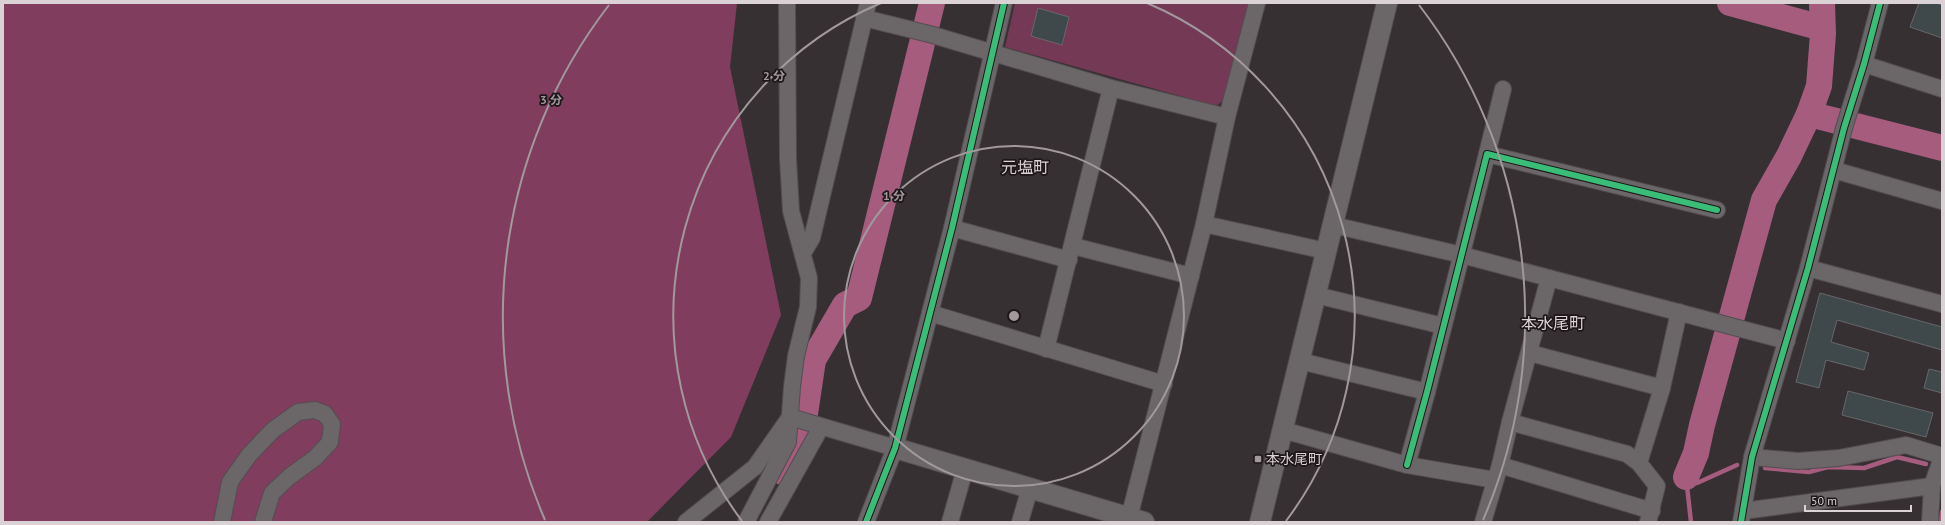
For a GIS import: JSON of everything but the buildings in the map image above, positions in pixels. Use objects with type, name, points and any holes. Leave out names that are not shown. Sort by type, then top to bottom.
[{"type":"street","points":[[746,522],[788,442],[796,356],[808,307],[809,278],[791,203],[788,159],[787,3]]},
{"type":"street","points":[[866,522],[895,448],[952,228],[991,53],[1004,3]]},
{"type":"street","points":[[790,418],[1136,520],[1164,384],[1204,224],[1227,118],[1257,3]]},
{"type":"street","points":[[1260,522],[1387,3]]},
{"type":"street","points":[[1880,3],[1864,64],[1845,124],[1808,268],[1752,457],[1742,517],[1932,486]]},
{"type":"street","points":[[803,253],[812,238],[866,10],[926,33],[991,53],[1111,88],[1227,118]]},
{"type":"street","points":[[1864,64],[1942,89]]},
{"type":"street","points":[[1046,349],[1111,88]]},
{"type":"street","points":[[1407,465],[1444,326],[1503,89]]},
{"type":"street","points":[[1487,154],[1717,210]]},
{"type":"street","points":[[1834,170],[1942,201]]},
{"type":"street","points":[[1204,224],[1326,251]]},
{"type":"street","points":[[1333,225],[1462,255],[1787,341]]},
{"type":"street","points":[[952,228],[1190,276]]},
{"type":"street","points":[[1808,268],[1942,304]]},
{"type":"street","points":[[1483,522],[1496,480],[1549,278]]},
{"type":"street","points":[[1316,295],[1444,326]]},
{"type":"street","points":[[1639,463],[1662,388],[1679,312]]},
{"type":"street","points":[[930,313],[1164,384]]},
{"type":"street","points":[[1530,353],[1662,388]]},
{"type":"street","points":[[1300,361],[1427,392]]},
{"type":"street","points":[[222,522],[230,482],[249,455],[273,430],[298,412],[315,410],[325,414],[332,424],[330,442],[314,458],[289,476],[272,493],[263,522]]},
{"type":"street","points":[[686,522],[755,467],[790,418]]},
{"type":"street","points":[[1500,465],[1650,517],[1657,486],[1639,463],[1627,454],[1510,422]]},
{"type":"street","points":[[768,522],[821,427]]},
{"type":"street","points":[[1283,430],[1407,465],[1496,480]]},
{"type":"street","points":[[1752,457],[1798,461],[1839,458],[1906,445],[1942,456],[1932,486],[1930,522]]},
{"type":"street","points":[[950,522],[965,469]]},
{"type":"street","points":[[1020,522],[1030,488]]},
{"type":"shaded area","points":[[3,3],[737,3],[730,67],[781,315],[731,437],[647,522],[3,522]]},
{"type":"shaded area","points":[[1015,3],[1249,3],[1224,100],[1216,106],[1005,47]]},
{"type":"waterway","points":[[780,471],[803,427],[813,360],[845,305],[859,298],[932,3]]},
{"type":"waterway","points":[[1730,3],[1822,28]]},
{"type":"waterway","points":[[1686,477],[1696,453],[1702,425],[1764,200],[1789,156],[1809,114],[1819,86],[1823,34],[1822,3]]},
{"type":"waterway","points":[[1809,114],[1942,148]]},
{"type":"waterway","points":[[1765,468],[1809,472],[1828,467],[1864,468],[1897,457],[1926,464]]},
{"type":"waterway","points":[[1686,477],[1697,483],[1737,465]]},
{"type":"waterway","points":[[1686,477],[1691,522]]},
{"type":"waterway","points":[[1941,522],[1942,512]]},
{"type":"cycle path","points":[[866,522],[895,448],[952,228],[1004,3]]},
{"type":"cycle path","points":[[1741,522],[1752,457],[1808,268],[1844,128],[1864,64],[1880,3]]},
{"type":"cycle path","points":[[1407,465],[1487,154],[1717,210]]},
{"type":"place","name":"本水尾町","points":[[1258,459]]},
{"type":"district","name":"元塩町","points":[[1025,167]]},
{"type":"district","name":"本水尾町","points":[[1553,323]]}]
